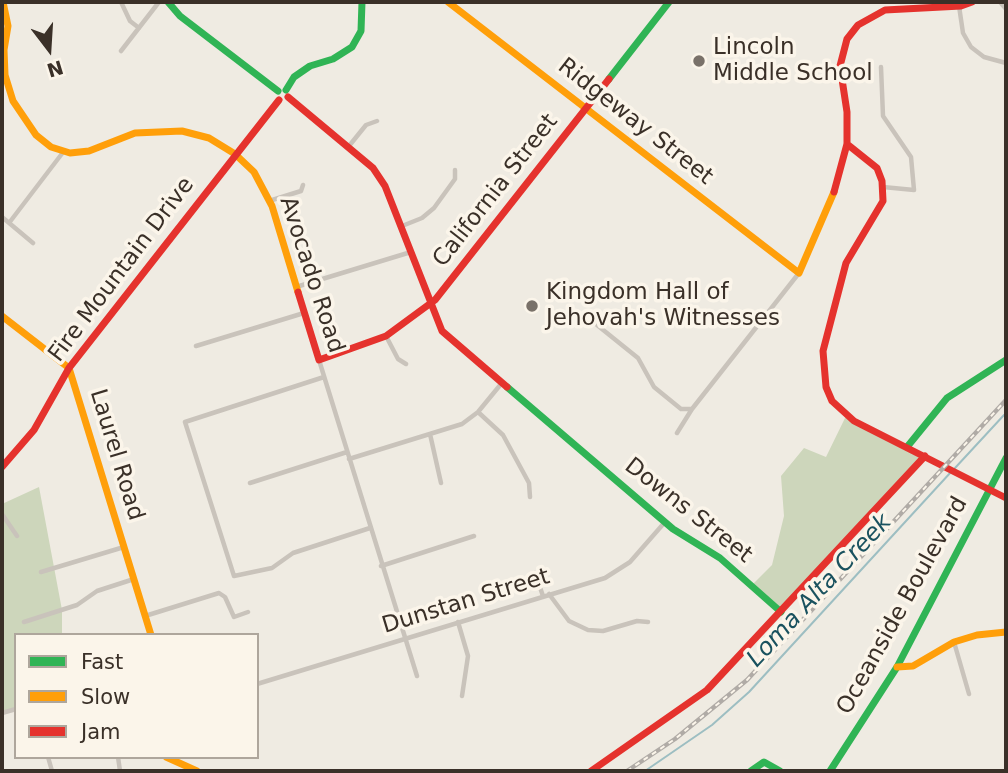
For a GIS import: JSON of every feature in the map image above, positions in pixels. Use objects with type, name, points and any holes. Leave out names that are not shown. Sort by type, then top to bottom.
[{"type":"main road","points":[[3,2],[8,26],[4,50],[5,75],[13,101],[36,135],[51,147],[64,151]]},
{"type":"main road","name":"Downs Street","points":[[168,2],[180,16],[284,93],[373,168],[385,186],[402,226],[429,305],[442,331],[665,522],[720,558],[781,612]]},
{"type":"main road","points":[[284,93],[294,77],[310,66],[333,60],[352,47],[361,31],[362,2]]},
{"type":"main road","name":"Ridgeway Street","points":[[447,2],[799,273]]},
{"type":"main road","name":"California Street","points":[[319,360],[386,336],[429,305],[669,2]]},
{"type":"main road","points":[[799,273],[839,183],[847,144],[840,66],[843,48],[858,25],[885,10],[959,6],[972,2]]},
{"type":"main road","name":"Fire Mountain Drive","points":[[2,467],[34,430],[69,369],[284,93]]},
{"type":"main road","name":"Avocado Road","points":[[64,151],[89,151],[135,133],[155,130],[190,132],[209,138],[235,154],[254,172],[269,201],[319,360]]},
{"type":"main road","points":[[847,144],[874,163],[883,187],[883,201],[875,219],[860,235],[846,263],[823,351],[822,376],[832,401],[846,416],[960,472],[1006,498]]},
{"type":"main road","name":"Laurel Road","points":[[2,316],[69,369],[150,633]]},
{"type":"main road","points":[[907,447],[947,398],[1006,360]]},
{"type":"main road","points":[[591,771],[707,691],[925,456]]},
{"type":"main road","name":"Oceanside Boulevard","points":[[833,769],[897,667],[1006,458]]},
{"type":"main road","points":[[897,667],[913,666],[954,642],[1006,632]]},
{"type":"main road","points":[[170,759],[197,771]]},
{"type":"main road","points":[[751,771],[764,762],[780,771]]},
{"type":"street","points":[[121,2],[130,21],[139,28]]},
{"type":"street","points":[[121,51],[159,2]]},
{"type":"street","points":[[999,2],[1006,9]]},
{"type":"street","points":[[959,6],[963,33],[971,47],[984,57],[1006,63]]},
{"type":"street","points":[[881,67],[883,116],[904,144],[913,162],[914,190],[883,187]]},
{"type":"street","points":[[349,146],[366,125],[377,121]]},
{"type":"street","points":[[9,223],[64,151]]},
{"type":"street","points":[[402,226],[422,218],[434,208],[455,179],[455,170]]},
{"type":"street","points":[[269,201],[301,191],[303,185]]},
{"type":"street","points":[[2,217],[33,243]]},
{"type":"street","points":[[296,287],[412,251]]},
{"type":"street","points":[[677,433],[692,409],[799,273]]},
{"type":"street","points":[[196,346],[304,313]]},
{"type":"street","points":[[597,325],[638,358],[654,387],[681,410],[692,409]]},
{"type":"street","points":[[386,336],[398,359],[406,364]]},
{"type":"street","name":"Avocado Road","points":[[319,360],[417,676]]},
{"type":"street","points":[[324,377],[185,422],[234,576],[272,568],[293,553],[370,528]]},
{"type":"street","points":[[349,459],[462,424],[478,412],[501,384]]},
{"type":"street","points":[[478,412],[503,435],[529,483],[530,497]]},
{"type":"street","points":[[430,434],[441,483]]},
{"type":"street","points":[[250,483],[347,452]]},
{"type":"street","points":[[2,514],[17,536]]},
{"type":"street","name":"Dunstan Street","points":[[259,683],[621,570],[665,522]]},
{"type":"street","points":[[382,566],[474,536]]},
{"type":"street","points":[[41,572],[124,547]]},
{"type":"street","points":[[535,573],[543,596]]},
{"type":"street","points":[[24,622],[77,605],[97,591],[134,579]]},
{"type":"street","points":[[145,616],[219,593],[225,597],[234,617],[248,612]]},
{"type":"street","points":[[549,594],[569,621],[588,631],[603,631],[637,621],[648,622]]},
{"type":"street","points":[[458,622],[468,656],[463,696]]},
{"type":"street","points":[[954,642],[969,694]]},
{"type":"green space","points":[[846,416],[925,456],[781,613],[751,586],[772,565],[784,516],[781,476],[804,448],[826,457]]},
{"type":"green space","points":[[39,487],[62,610],[62,633],[14,633],[14,710],[2,713],[2,504]]},
{"type":"waterway","name":"Loma Alta Creek","points":[[955,468],[1004,415]]},
{"type":"waterway","name":"Loma Alta Creek","points":[[645,771],[712,725],[749,692],[951,472]]},
{"type":"railway","points":[[627,771],[675,739],[747,680],[1006,400]]},
{"type":"traffic: fast","points":[[168,2],[180,16],[278,91]]},
{"type":"traffic: fast","points":[[286,90],[294,77],[310,66],[333,59],[352,47],[361,31],[362,2]]},
{"type":"traffic: fast","points":[[609,79],[669,2]]},
{"type":"traffic: fast","points":[[907,447],[947,398],[1006,360]]},
{"type":"traffic: fast","points":[[507,387],[673,529],[720,558],[781,612]]},
{"type":"traffic: fast","points":[[830,771],[897,667],[1006,458]]},
{"type":"traffic: fast","points":[[751,771],[764,762],[780,771]]},
{"type":"traffic: slow","points":[[3,2],[8,26],[4,50],[5,75],[13,101],[36,135],[51,147],[70,153],[89,151],[135,133],[182,131],[209,138],[235,154],[254,172],[272,206],[298,292]]},
{"type":"traffic: slow","points":[[448,2],[799,273],[834,192]]},
{"type":"traffic: slow","points":[[2,316],[69,368],[150,633]]},
{"type":"traffic: slow","points":[[897,667],[913,666],[954,642],[977,635],[1006,632]]},
{"type":"traffic: slow","points":[[170,759],[197,771]]},
{"type":"traffic: jam","points":[[834,192],[847,144],[847,112],[840,66],[847,39],[858,25],[885,10],[961,6],[972,2]]},
{"type":"traffic: jam","points":[[298,292],[319,360],[386,336],[435,300],[609,79]]},
{"type":"traffic: jam","points":[[288,97],[373,168],[385,186],[442,331],[507,387]]},
{"type":"traffic: jam","points":[[2,467],[34,430],[69,368],[279,100]]},
{"type":"traffic: jam","points":[[847,144],[877,168],[882,181],[883,201],[846,263],[823,351],[826,387],[832,401],[854,421],[1006,498]]},
{"type":"traffic: jam","points":[[591,771],[707,690],[925,456]]},
{"type":"place","name":"Lincoln Middle School","points":[[699,61]]},
{"type":"place","name":"Kingdom Hall of Jehovah's Witnesses","points":[[532,306]]}]
